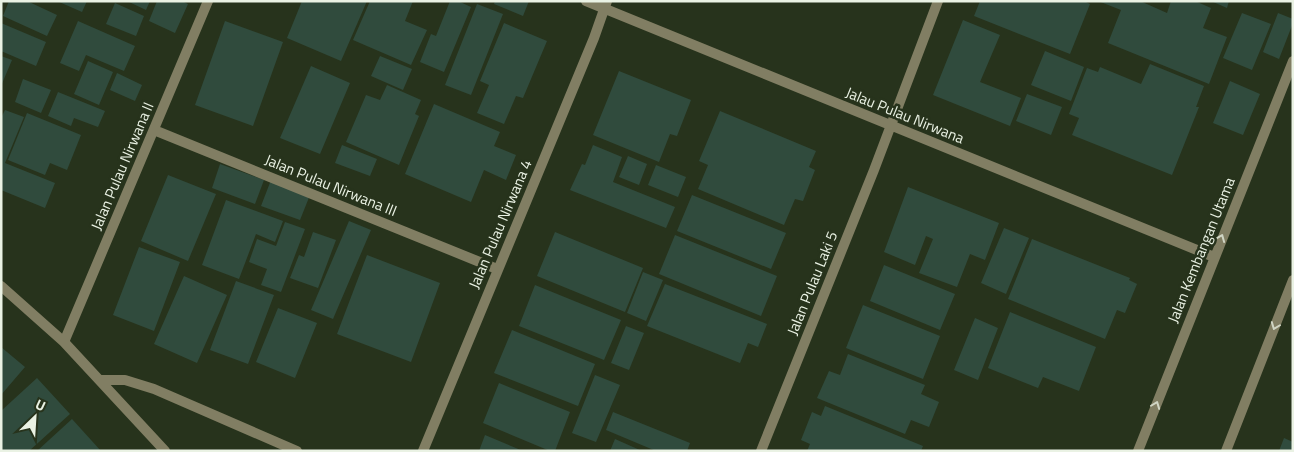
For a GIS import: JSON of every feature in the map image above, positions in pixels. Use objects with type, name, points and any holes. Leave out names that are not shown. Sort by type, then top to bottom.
[{"type":"street","name":"Jalan Pulau Nirwana II","points":[[64,342],[208,1]]},
{"type":"street","name":"Jalau Pulau Nirwana","points":[[586,1],[606,5],[891,126],[1214,257]]},
{"type":"street","name":"Jalan Pulau Laki 5","points":[[761,451],[891,126],[938,1]]},
{"type":"street","name":"Jalan Pulau Nirwana 4","points":[[423,451],[606,5]]},
{"type":"street","name":"Jalan Kembangan Utama","points":[[1138,451],[1293,61]]},
{"type":"street","name":"Jalan Pulau Nirwana III","points":[[154,130],[497,269]]},
{"type":"street","points":[[1226,451],[1293,280]]},
{"type":"street","points":[[1,286],[64,342],[165,451]]},
{"type":"street","points":[[100,380],[125,380],[154,389],[297,451]]},
{"type":"building","points":[[9,1],[27,1],[57,15],[47,36],[3,16]]},
{"type":"building","points":[[57,1],[87,1],[82,12]]},
{"type":"building","points":[[127,1],[150,1],[146,10]]},
{"type":"building","points":[[157,1],[182,1],[188,4],[175,33],[149,21]]},
{"type":"building","points":[[302,1],[367,1],[341,61],[287,38]]},
{"type":"building","points":[[370,1],[413,1],[405,21],[427,30],[411,65],[353,40]]},
{"type":"building","points":[[450,1],[458,1],[471,7],[444,72],[420,62],[431,34],[436,36]]},
{"type":"building","points":[[495,1],[529,1],[523,16],[494,4]]},
{"type":"building","points":[[980,1],[1084,1],[1090,4],[1070,54],[974,16]]},
{"type":"building","points":[[1098,1],[1140,1],[1167,13],[1171,1],[1195,1],[1211,8],[1203,28],[1227,37],[1209,84],[1108,43],[1121,10]]},
{"type":"building","points":[[1211,1],[1229,1],[1227,8]]},
{"type":"building","points":[[115,3],[144,16],[136,36],[106,24]]},
{"type":"building","points":[[477,4],[503,14],[471,95],[445,85]]},
{"type":"building","points":[[1242,13],[1271,24],[1252,70],[1223,58]]},
{"type":"building","points":[[1278,13],[1293,19],[1279,59],[1263,52]]},
{"type":"building","points":[[963,20],[1000,35],[980,82],[1021,98],[1010,126],[933,95]]},
{"type":"building","points":[[78,21],[135,46],[124,71],[86,55],[79,71],[60,63]]},
{"type":"building","points":[[225,21],[283,42],[253,126],[195,105]]},
{"type":"building","points":[[1,23],[46,42],[36,66],[1,51]]},
{"type":"building","points":[[504,23],[547,41],[523,98],[516,96],[504,124],[477,113],[489,85],[480,81]]},
{"type":"building","points":[[1045,51],[1084,67],[1071,101],[1031,85]]},
{"type":"building","points":[[1,56],[12,60],[1,86]]},
{"type":"building","points":[[380,56],[412,69],[403,90],[371,76]]},
{"type":"building","points":[[88,61],[113,72],[99,105],[74,94]]},
{"type":"building","points":[[1150,64],[1204,86],[1196,107],[1199,107],[1172,175],[1072,135],[1079,118],[1069,114],[1087,68],[1098,72],[1100,67],[1141,84]]},
{"type":"building","points":[[311,66],[350,83],[320,154],[280,138]]},
{"type":"building","points":[[619,71],[691,100],[677,136],[670,134],[659,162],[593,135]]},
{"type":"building","points":[[117,73],[142,85],[135,101],[110,90]]},
{"type":"building","points":[[23,79],[51,90],[41,113],[15,102]]},
{"type":"building","points":[[1230,81],[1260,94],[1243,135],[1213,123]]},
{"type":"building","points":[[387,85],[421,100],[415,114],[419,116],[399,165],[346,142],[366,95],[380,100]]},
{"type":"building","points":[[58,92],[105,111],[98,127],[74,118],[71,126],[48,116]]},
{"type":"building","points":[[1027,94],[1062,107],[1051,135],[1016,121]]},
{"type":"building","points":[[434,104],[500,132],[494,146],[516,155],[506,180],[484,170],[471,202],[405,174]]},
{"type":"building","points":[[5,110],[24,117],[5,163],[55,183],[45,208],[1,190],[1,118]]},
{"type":"building","points":[[720,111],[816,151],[809,167],[815,170],[803,201],[795,199],[784,225],[698,189],[708,165],[699,161]]},
{"type":"building","points":[[27,113],[81,135],[67,170],[50,163],[45,175],[8,160]]},
{"type":"building","points":[[342,145],[377,159],[370,176],[335,163]]},
{"type":"building","points":[[593,145],[622,157],[613,182],[675,207],[666,228],[570,190],[582,164],[585,165]]},
{"type":"building","points":[[628,156],[647,164],[639,185],[619,177]]},
{"type":"building","points":[[220,164],[264,180],[255,204],[212,188]]},
{"type":"building","points":[[656,165],[686,177],[678,197],[648,185]]},
{"type":"building","points":[[168,175],[216,194],[188,261],[141,241]]},
{"type":"building","points":[[271,180],[310,195],[300,220],[261,206]]},
{"type":"building","points":[[908,187],[999,223],[985,260],[970,254],[957,287],[919,273],[933,239],[926,236],[915,265],[884,252]]},
{"type":"building","points":[[692,195],[786,233],[771,269],[677,231]]},
{"type":"building","points":[[226,200],[283,221],[275,242],[256,234],[239,279],[202,265]]},
{"type":"building","points":[[349,221],[371,230],[333,319],[311,310]]},
{"type":"building","points":[[285,222],[305,229],[281,292],[261,285],[267,269],[249,262],[257,239],[276,246]]},
{"type":"building","points":[[1004,228],[1029,238],[1006,294],[981,283]]},
{"type":"building","points":[[313,232],[336,240],[318,288],[290,278],[299,255],[304,257]]},
{"type":"building","points":[[555,232],[643,268],[625,312],[537,276]]},
{"type":"building","points":[[675,235],[777,276],[761,316],[659,274]]},
{"type":"building","points":[[1032,239],[1130,278],[1129,280],[1137,284],[1125,313],[1117,310],[1105,339],[1008,299]]},
{"type":"building","points":[[139,247],[180,262],[154,331],[113,315]]},
{"type":"building","points":[[367,255],[440,283],[411,362],[337,334]]},
{"type":"building","points":[[884,265],[955,294],[940,330],[870,301]]},
{"type":"building","points":[[643,272],[663,280],[646,321],[627,313]]},
{"type":"building","points":[[184,276],[227,295],[197,363],[154,344]]},
{"type":"building","points":[[236,281],[274,295],[248,364],[210,350]]},
{"type":"building","points":[[665,284],[767,324],[758,347],[748,343],[740,363],[647,326]]},
{"type":"building","points":[[535,285],[621,320],[604,360],[519,326]]},
{"type":"building","points":[[863,305],[940,336],[923,379],[846,348]]},
{"type":"building","points":[[278,308],[317,323],[295,378],[256,362]]},
{"type":"building","points":[[1010,312],[1096,347],[1079,391],[1043,377],[1038,388],[988,368]]},
{"type":"building","points":[[975,318],[998,328],[978,380],[954,370]]},
{"type":"building","points":[[626,326],[644,333],[629,370],[611,363]]},
{"type":"building","points":[[512,330],[595,364],[578,406],[494,373]]},
{"type":"building","points":[[1,347],[25,367],[1,395]]},
{"type":"building","points":[[848,354],[925,385],[921,394],[939,402],[929,427],[911,420],[905,434],[817,398],[829,371],[840,375]]},
{"type":"building","points":[[595,375],[620,385],[596,442],[572,433]]},
{"type":"building","points":[[37,378],[70,414],[29,451],[1,451],[1,411]]},
{"type":"building","points":[[499,383],[570,412],[555,451],[550,451],[483,423]]},
{"type":"building","points":[[825,406],[923,446],[921,451],[807,451],[810,444],[801,440],[812,412],[821,416]]},
{"type":"building","points":[[613,412],[690,443],[687,451],[656,451],[606,430]]},
{"type":"building","points":[[72,419],[101,451],[37,451]]},
{"type":"building","points":[[485,435],[523,451],[479,451]]},
{"type":"building","points":[[1284,438],[1293,442],[1293,451],[1279,451]]},
{"type":"building","points":[[615,439],[642,451],[610,451]]}]
